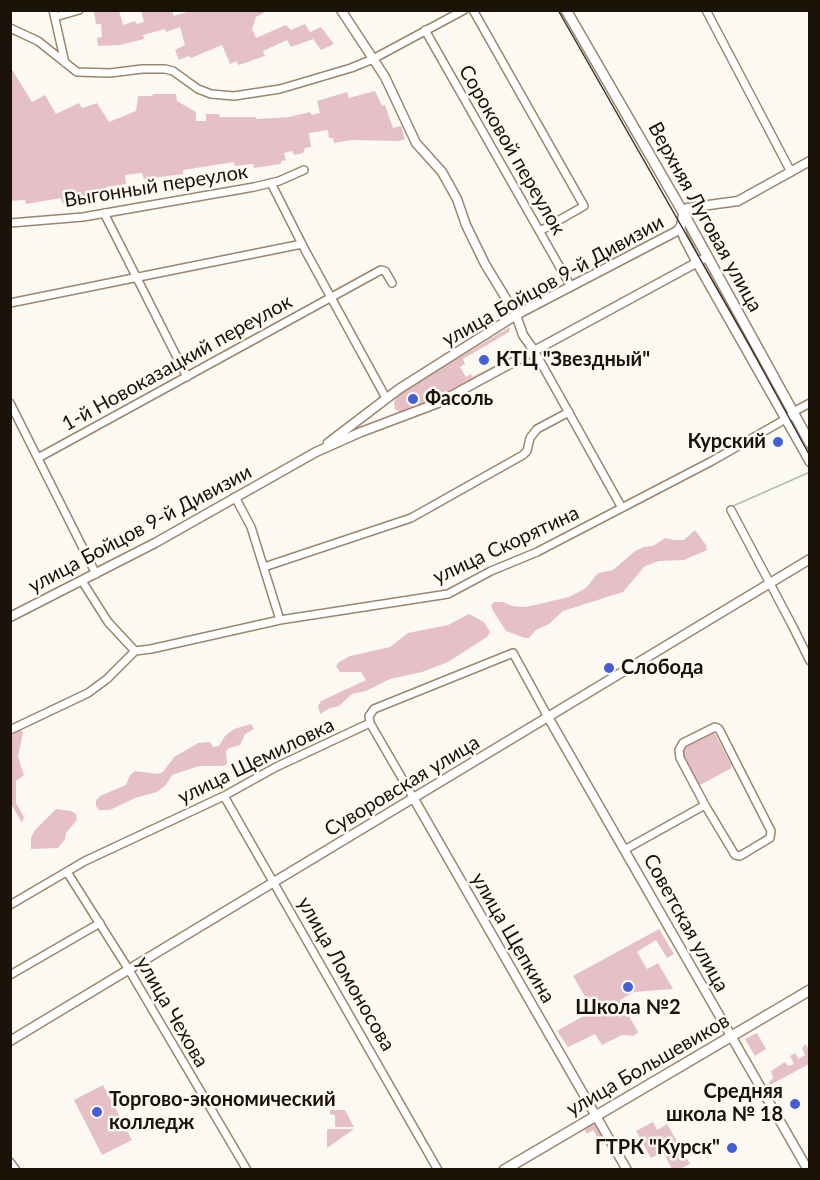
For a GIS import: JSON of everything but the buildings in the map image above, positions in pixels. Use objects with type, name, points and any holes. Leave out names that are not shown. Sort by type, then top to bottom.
[{"type":"main road","name":"Верхняя Луговая улица","points":[[566,10],[684,214],[789,415],[810,442]]},
{"type":"main road","name":"улица Большевиков","points":[[504,1170],[810,990]]},
{"type":"street","points":[[65,63],[54,14],[79,10]]},
{"type":"street","points":[[340,10],[393,92],[416,143],[442,172],[457,198],[466,225],[485,264],[516,315],[523,335],[535,352],[622,507]]},
{"type":"street","points":[[10,28],[38,41],[72,69],[84,73],[165,69],[205,92],[234,96],[280,89],[328,76],[373,59],[464,10]]},
{"type":"street","points":[[473,10],[584,206],[540,231]]},
{"type":"street","points":[[706,10],[791,172]]},
{"type":"street","name":"Сороковой переулок","points":[[425,30],[570,285]]},
{"type":"street","name":"улица Бойцов 9-й Дивизии","points":[[316,452],[387,398],[516,315],[677,231],[681,227],[687,208],[738,201],[810,161]]},
{"type":"street","name":"Выгонный переулок","points":[[10,223],[104,213],[271,183],[304,170]]},
{"type":"street","points":[[271,183],[387,398]]},
{"type":"street","points":[[104,213],[187,376]]},
{"type":"street","name":"Верхняя Луговая улица","points":[[681,227],[684,238],[697,262],[789,415],[810,462]]},
{"type":"street","points":[[657,242],[670,237],[684,238],[696,244],[706,254]]},
{"type":"street","points":[[10,303],[302,244]]},
{"type":"street","name":"улица Бойцов 9-й Дивизии","points":[[10,617],[96,574],[316,452],[438,403],[697,262],[706,254]]},
{"type":"street","name":"1-й Новоказацкий переулок","points":[[38,458],[381,270],[385,271],[392,283]]},
{"type":"street","points":[[10,403],[96,574]]},
{"type":"street","name":"улица Скорятина","points":[[135,651],[152,650],[280,620],[448,594],[491,571],[537,552],[731,451],[810,403]]},
{"type":"street","points":[[264,567],[411,518],[523,455],[527,451],[530,438],[537,429],[569,412]]},
{"type":"street","points":[[235,497],[250,527],[280,620]]},
{"type":"street","points":[[731,510],[810,661]]},
{"type":"street","name":"Суворовская улица","points":[[10,1041],[810,559]]},
{"type":"street","points":[[10,730],[88,693],[107,679],[135,651],[108,622],[82,581]]},
{"type":"street","name":"Советская улица","points":[[513,653],[808,1170]]},
{"type":"street","name":"улица Щемиловка","points":[[10,905],[85,861],[224,796],[276,767],[370,723],[369,716],[374,709],[513,653]]},
{"type":"street","name":"улица Щепкина","points":[[370,723],[627,1170]]},
{"type":"street","points":[[715,727],[719,729],[772,835],[740,856],[735,855],[705,805],[680,758],[679,750],[683,743],[715,727]]},
{"type":"street","name":"улица Ломоносова","points":[[224,796],[438,1170]]},
{"type":"street","name":"Советская улица","points":[[626,849],[705,805]]},
{"type":"street","name":"улица Чехова","points":[[67,872],[129,970],[247,1170]]},
{"type":"street","points":[[10,975],[100,923]]},
{"type":"street","points":[[10,1162],[16,1170]]},
{"type":"shaded area","points":[[94,11],[119,11],[123,25],[135,21],[137,24],[144,22],[141,11],[172,11],[174,16],[187,11],[267,11],[256,17],[252,29],[256,38],[286,25],[291,30],[305,24],[310,32],[321,27],[334,44],[321,50],[313,39],[291,47],[287,40],[263,51],[265,56],[239,65],[236,61],[230,64],[222,45],[191,58],[189,56],[179,60],[175,50],[185,45],[180,27],[166,32],[165,29],[143,35],[144,39],[120,45],[98,46],[97,38],[102,37],[101,24],[96,24]]},
{"type":"shaded area","points":[[10,71],[13,71],[32,102],[45,95],[56,114],[79,103],[82,108],[97,103],[109,122],[136,111],[138,96],[152,96],[153,94],[176,94],[177,101],[196,112],[196,121],[206,121],[206,114],[219,114],[220,117],[256,117],[256,119],[289,117],[310,112],[312,115],[320,113],[317,101],[347,92],[349,98],[375,91],[382,106],[385,105],[393,128],[401,126],[405,139],[399,141],[351,140],[334,143],[333,138],[329,138],[328,130],[309,133],[311,147],[305,148],[303,153],[294,155],[292,151],[284,153],[286,160],[281,161],[281,164],[254,168],[253,164],[235,166],[234,162],[183,170],[183,174],[144,179],[142,173],[125,175],[126,184],[106,187],[107,194],[93,196],[93,199],[62,203],[61,198],[26,204],[25,200],[11,201]]},
{"type":"shaded area","points":[[510,327],[509,332],[463,359],[465,364],[460,367],[466,377],[471,374],[472,377],[496,365],[500,366],[436,400],[401,413],[395,409],[394,402],[398,394]]},
{"type":"shaded area","points":[[695,530],[707,550],[684,560],[659,561],[645,566],[623,592],[563,611],[549,624],[536,630],[529,638],[506,631],[491,606],[494,602],[503,602],[512,606],[526,607],[569,597],[586,588],[598,573],[613,570],[635,551],[653,546],[665,538],[684,540]]},
{"type":"shaded area","points":[[469,614],[484,622],[490,632],[487,637],[448,662],[422,672],[390,679],[366,691],[352,694],[339,706],[320,714],[318,706],[321,701],[366,680],[361,672],[340,672],[336,666],[339,662],[350,656],[390,647],[408,633],[448,625]]},
{"type":"shaded area","points":[[251,724],[254,729],[245,734],[240,745],[229,748],[226,752],[227,764],[199,766],[172,775],[166,785],[157,792],[135,798],[110,810],[99,810],[96,806],[96,800],[100,796],[126,785],[130,775],[135,771],[158,774],[163,772],[174,757],[198,743],[210,742],[213,747],[219,746],[225,736],[234,729]]},
{"type":"shaded area","points":[[18,728],[23,732],[18,757],[24,775],[16,781],[16,803],[24,817],[22,823],[11,804],[11,733]]},
{"type":"shaded area","points":[[713,730],[732,766],[700,785],[696,782],[682,750],[684,746]]},
{"type":"shaded area","points":[[56,809],[71,811],[76,814],[77,820],[66,833],[65,839],[58,848],[31,849],[31,838],[35,830]]},
{"type":"shaded area","name":"Школа №2","points":[[659,929],[674,954],[667,958],[656,940],[637,952],[647,969],[658,963],[673,989],[634,992],[620,1000],[638,1032],[634,1036],[622,1035],[602,1045],[595,1034],[568,1047],[557,1031],[587,1014],[591,1007],[573,976]]},
{"type":"shaded area","points":[[757,1033],[766,1049],[755,1056],[745,1039]]},
{"type":"shaded area","points":[[806,1044],[809,1051],[809,1064],[770,1085],[769,1082],[773,1078],[771,1071],[785,1062],[788,1066],[794,1064],[790,1056],[795,1053],[799,1059],[805,1055],[802,1048]]},
{"type":"shaded area","points":[[103,1085],[132,1140],[102,1155],[74,1100]]},
{"type":"shaded area","points":[[330,1110],[345,1110],[354,1127],[335,1127],[335,1115],[330,1114]]},
{"type":"shaded area","points":[[653,1122],[657,1130],[667,1124],[690,1164],[680,1169],[672,1169],[663,1152],[651,1158],[636,1131]]},
{"type":"shaded area","points":[[594,1123],[605,1142],[602,1145],[593,1130],[587,1134],[584,1129]]},
{"type":"shaded area","points":[[327,1129],[354,1129],[327,1148]]},
{"type":"waterway","points":[[733,506],[810,472]]},
{"type":"tram line","points":[[558,10],[810,456]]},
{"type":"place","name":"КТЦ \"Звездный\"","points":[[484,360]]},
{"type":"place","name":"Фасоль","points":[[413,399]]},
{"type":"place","name":"Курский","points":[[778,442]]},
{"type":"place","name":"Слобода","points":[[609,668]]},
{"type":"place","name":"Школа №2","points":[[628,987]]},
{"type":"place","name":"Средняя школа № 18","points":[[795,1104]]},
{"type":"place","name":"Торгово-экономический колледж","points":[[97,1112]]},
{"type":"place","name":"ГТРК \"Курск\"","points":[[732,1148]]}]
